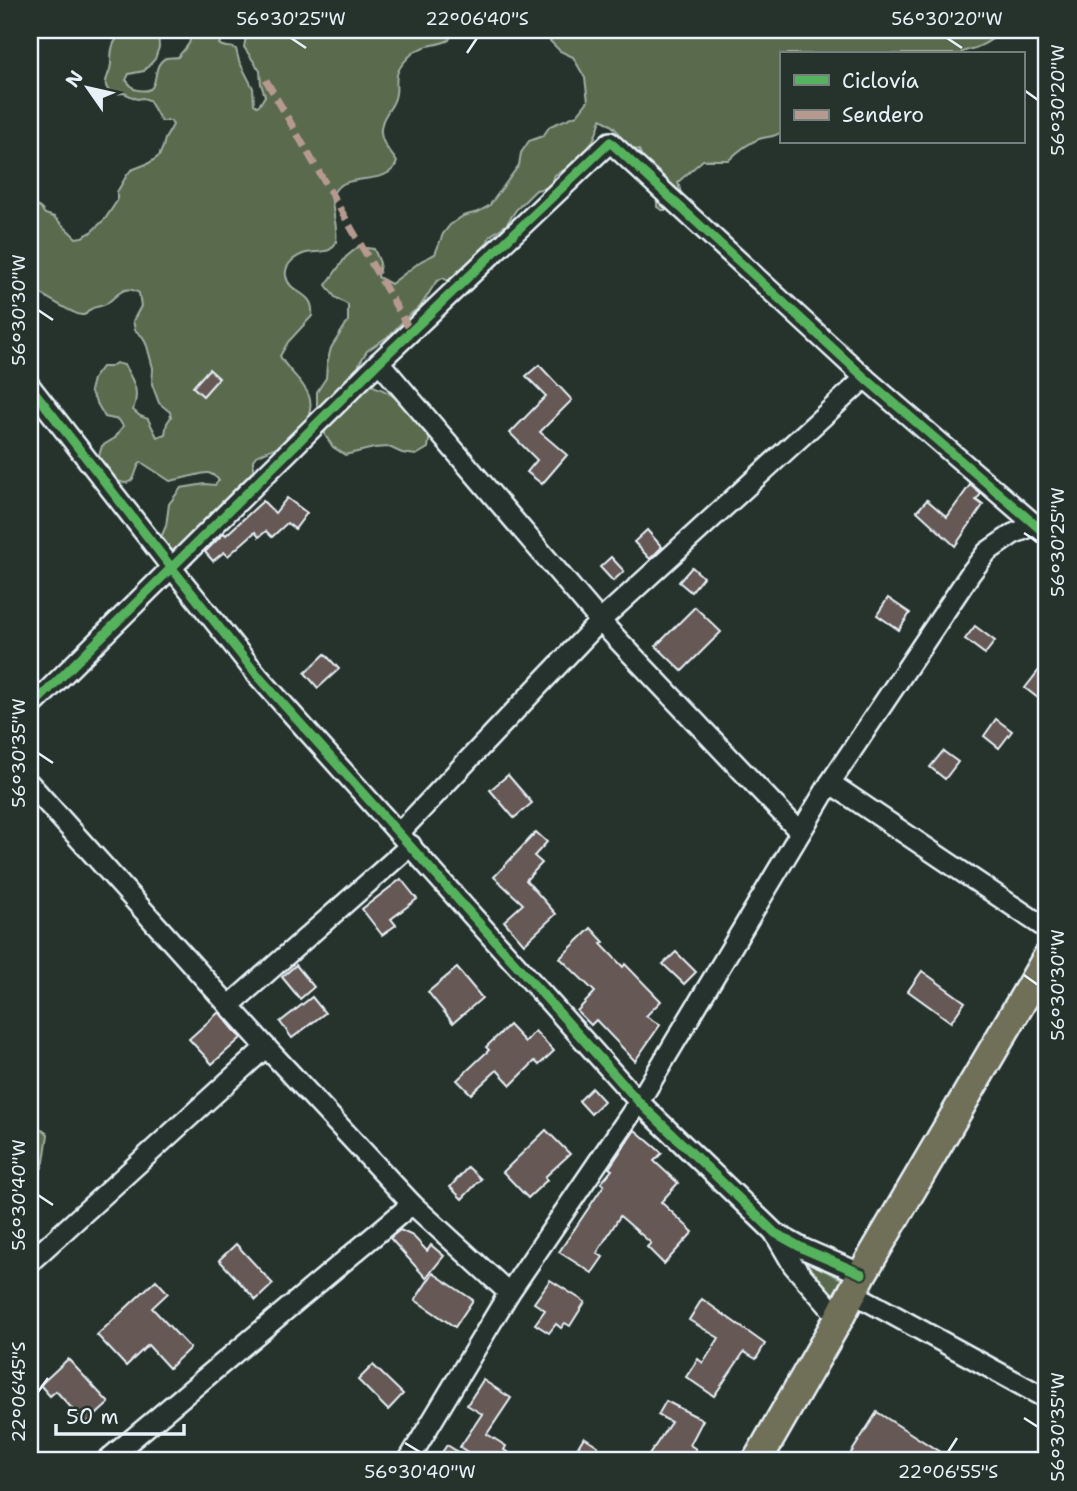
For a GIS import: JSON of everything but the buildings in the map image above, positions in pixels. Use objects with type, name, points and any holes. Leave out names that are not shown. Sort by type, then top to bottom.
[{"type":"highway","points":[[757,1461],[857,1283],[1047,958]]},
{"type":"street","points":[[30,708],[379,362],[610,142],[865,378],[1041,530]]},
{"type":"street","points":[[379,362],[600,621],[800,832]]},
{"type":"street","points":[[229,1006],[405,839],[600,621],[865,378]]},
{"type":"street","points":[[30,386],[258,676],[639,1102],[775,1233],[1047,1399]]},
{"type":"street","points":[[408,1461],[509,1293],[639,1102],[830,783],[970,574],[987,552],[1013,534],[1041,530]]},
{"type":"street","points":[[830,783],[1047,929]]},
{"type":"street","points":[[30,784],[412,1205],[509,1293]]},
{"type":"street","points":[[30,1262],[266,1047]]},
{"type":"street","points":[[106,1461],[412,1205]]},
{"type":"street","points":[[775,1233],[793,1265],[839,1318]]},
{"type":"green space","points":[[140,30],[158,30],[159,47],[155,59],[144,71],[129,74],[126,80],[134,89],[144,91],[153,86],[160,62],[166,58],[178,57],[188,45],[188,30],[229,30],[219,44],[236,49],[253,88],[254,104],[257,106],[265,96],[260,71],[244,47],[244,30],[454,30],[449,40],[413,53],[398,72],[395,99],[381,128],[383,141],[397,162],[392,170],[374,178],[344,184],[336,189],[332,198],[337,234],[334,246],[326,251],[302,254],[287,268],[288,282],[306,297],[312,308],[312,316],[288,342],[280,356],[309,396],[311,404],[306,420],[283,448],[274,448],[256,456],[249,487],[174,554],[162,544],[169,504],[181,488],[215,485],[219,480],[206,473],[170,481],[141,462],[134,477],[125,483],[115,479],[97,462],[102,446],[115,438],[123,426],[119,420],[105,417],[90,391],[93,379],[102,367],[110,367],[116,363],[124,365],[135,387],[133,410],[148,419],[157,437],[165,434],[171,417],[170,412],[159,403],[152,384],[153,368],[147,346],[143,337],[135,330],[133,321],[141,306],[139,293],[125,290],[106,304],[82,315],[65,308],[30,286],[30,206],[39,207],[45,214],[54,217],[76,238],[90,233],[105,219],[117,201],[117,192],[131,170],[159,156],[173,125],[171,121],[161,121],[149,100],[137,99],[124,93],[112,94],[106,86],[116,40],[121,35],[134,35]]},
{"type":"green space","points":[[546,30],[1047,30],[1047,44],[1020,32],[1011,31],[963,52],[780,52],[780,133],[750,143],[729,160],[703,160],[678,182],[683,201],[672,210],[657,207],[654,185],[639,150],[626,146],[615,129],[601,119],[595,138],[585,153],[555,175],[551,187],[536,190],[516,210],[506,225],[490,236],[483,253],[450,282],[443,278],[436,282],[420,307],[390,335],[367,351],[359,364],[359,379],[398,400],[430,434],[428,448],[416,455],[389,447],[345,455],[333,447],[325,435],[325,420],[317,407],[317,392],[326,378],[331,348],[348,321],[348,305],[335,297],[326,285],[346,257],[358,247],[374,249],[380,263],[378,277],[391,284],[421,261],[435,254],[450,225],[463,216],[489,206],[519,165],[521,153],[529,141],[543,136],[550,126],[577,115],[588,101],[585,78],[573,57],[560,51],[550,41]]},
{"type":"green space","points":[[30,1122],[48,1134],[44,1162],[33,1189],[30,1207]]},
{"type":"green space","points":[[804,1260],[840,1278],[841,1281],[832,1296],[804,1263]]},
{"type":"marked path","points":[[266,80],[411,332]]},
{"type":"cycle path","points":[[30,708],[379,362],[610,142],[865,378],[1047,535]]},
{"type":"cycle path","points":[[30,386],[258,676],[639,1102],[775,1233],[804,1249],[862,1274]]}]
